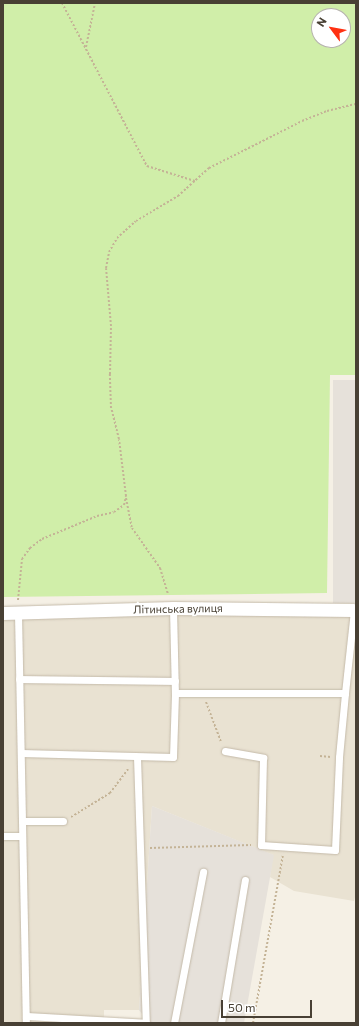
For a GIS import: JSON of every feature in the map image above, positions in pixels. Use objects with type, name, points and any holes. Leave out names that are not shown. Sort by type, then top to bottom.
[{"type":"street","name":"Літинська вулиця","points":[[3,613],[171,608],[354,610]]},
{"type":"lane","points":[[21,753],[173,758],[175,681],[171,608]]},
{"type":"lane","points":[[225,751],[263,758],[260,845],[284,848],[335,850],[339,757],[354,610]]},
{"type":"lane","points":[[18,613],[26,1020],[146,1023],[137,757]]},
{"type":"lane","points":[[19,679],[175,681]]},
{"type":"lane","points":[[175,693],[345,693]]},
{"type":"lane","points":[[22,821],[63,821]]},
{"type":"lane","points":[[3,836],[22,836]]},
{"type":"lane","points":[[174,1023],[203,872]]},
{"type":"lane","points":[[221,1023],[245,880]]},
{"type":"path","points":[[62,3],[147,166],[195,181]]},
{"type":"path","points":[[85,48],[95,3]]},
{"type":"path","points":[[171,608],[160,568],[132,528],[126,496],[120,439],[112,408],[110,374],[111,326],[106,268],[109,252],[117,238],[136,222],[178,196],[209,168],[296,124],[328,111],[356,104]]},
{"type":"path","points":[[18,613],[22,559],[30,548],[42,539],[97,516],[114,512],[124,506],[126,496]]},
{"type":"path","points":[[202,693],[225,751]]},
{"type":"path","points":[[63,821],[110,793],[137,757]]},
{"type":"path","points":[[140,848],[260,845]]},
{"type":"path","points":[[253,1023],[284,848]]},
{"type":"shaded area","points":[[333,380],[356,380],[356,603],[333,603]]},
{"type":"shaded area","points":[[356,614],[356,893],[354,901],[294,891],[270,877],[273,855],[152,806],[139,1010],[104,1010],[104,1023],[3,1023],[3,615]]},
{"type":"shaded area","points":[[152,806],[274,855],[244,1023],[149,1023],[139,1010]]},
{"type":"green space","points":[[3,3],[356,3],[356,375],[330,375],[327,593],[3,597]]}]
